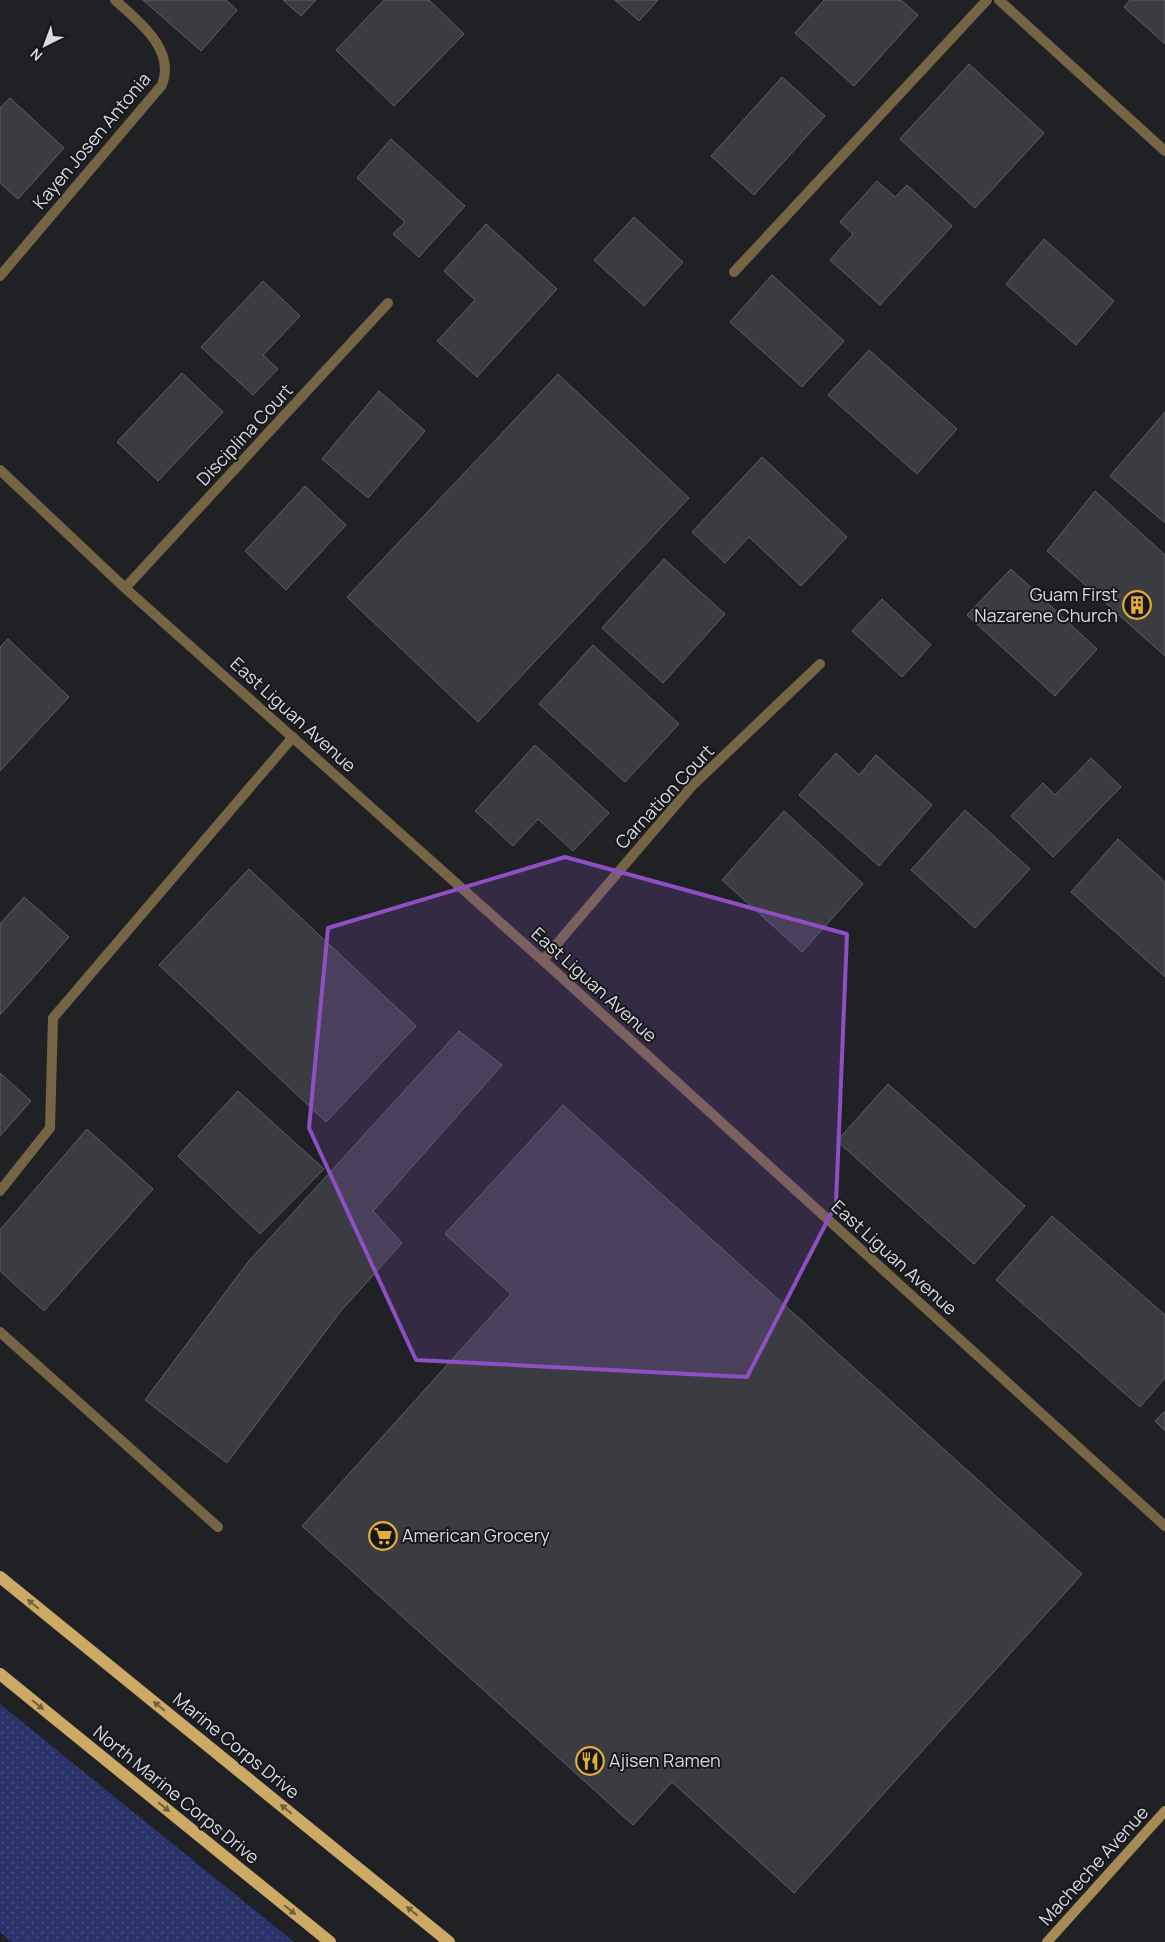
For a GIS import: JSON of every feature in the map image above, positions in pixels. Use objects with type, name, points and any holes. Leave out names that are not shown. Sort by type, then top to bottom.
[{"type":"main road","name":"Marine Corps Drive","points":[[0,1577],[449,1942]]},
{"type":"main road","name":"North Marine Corps Drive","points":[[0,1674],[330,1942]]},
{"type":"main road","name":"Macheche Avenue","points":[[1047,1942],[1165,1811]]},
{"type":"street","name":"Kayen Josen Antonia","points":[[0,276],[162,85],[165,78],[165,70],[159,47],[149,32],[115,0]]},
{"type":"street","points":[[734,272],[987,0]]},
{"type":"street","points":[[999,0],[1165,151]]},
{"type":"street","name":"Disciplina Court","points":[[125,588],[388,303]]},
{"type":"street","name":"East Liguan Avenue","points":[[0,470],[125,588],[543,960],[1165,1526]]},
{"type":"street","name":"Carnation Court","points":[[543,960],[692,786],[820,664]]},
{"type":"street","points":[[0,1191],[50,1128],[53,1018],[293,736]]},
{"type":"street","points":[[0,1332],[218,1527]]},
{"type":"highlighted area","points":[[565,857],[847,934],[836,1204],[747,1377],[416,1360],[309,1128],[328,928]]},
{"type":"shaded area","points":[[0,1704],[294,1942],[12,1942],[0,1932]]},
{"type":"building","points":[[143,0],[226,0],[237,10],[201,51]]},
{"type":"building","points":[[283,0],[316,0],[301,16]]},
{"type":"building","points":[[384,0],[429,0],[464,34],[394,106],[336,50]]},
{"type":"building","points":[[615,0],[658,0],[639,21]]},
{"type":"building","points":[[824,0],[901,0],[918,15],[854,86],[795,33]]},
{"type":"building","points":[[1130,0],[1165,0],[1165,44],[1124,7]]},
{"type":"building","points":[[969,64],[1044,133],[975,208],[900,139]]},
{"type":"building","points":[[782,77],[825,116],[754,195],[711,156]]},
{"type":"building","points":[[10,98],[64,148],[18,199],[0,183],[0,108]]},
{"type":"building","points":[[391,139],[465,206],[419,257],[393,234],[405,222],[357,178]]},
{"type":"building","points":[[877,181],[895,197],[907,185],[952,226],[880,305],[830,260],[853,234],[840,222]]},
{"type":"building","points":[[634,217],[683,262],[644,306],[594,260]]},
{"type":"building","points":[[486,224],[557,289],[477,377],[437,341],[475,300],[444,271]]},
{"type":"building","points":[[1044,239],[1114,301],[1076,345],[1006,284]]},
{"type":"building","points":[[772,275],[844,341],[802,387],[730,322]]},
{"type":"building","points":[[263,281],[300,316],[263,355],[278,369],[253,395],[201,347]]},
{"type":"building","points":[[869,350],[957,429],[917,474],[828,395]]},
{"type":"building","points":[[182,373],[223,412],[158,481],[117,442]]},
{"type":"building","points":[[558,374],[689,498],[478,722],[347,597]]},
{"type":"building","points":[[379,391],[425,431],[368,498],[322,459]]},
{"type":"building","points":[[1165,412],[1165,523],[1110,476]]},
{"type":"building","points":[[762,457],[847,537],[801,586],[749,537],[725,563],[692,532]]},
{"type":"building","points":[[305,486],[346,525],[286,590],[245,551]]},
{"type":"building","name":"Guam First Nazarene Church","points":[[1095,491],[1165,555],[1165,656],[1047,551]]},
{"type":"building","points":[[664,559],[725,614],[663,683],[602,628]]},
{"type":"building","points":[[1011,569],[1097,649],[1055,696],[967,615]]},
{"type":"building","points":[[882,599],[931,645],[902,677],[852,631]]},
{"type":"building","points":[[8,639],[69,697],[0,771],[0,647]]},
{"type":"building","points":[[593,645],[679,724],[625,782],[539,704]]},
{"type":"building","points":[[535,745],[609,813],[573,851],[538,819],[513,846],[475,811]]},
{"type":"building","points":[[836,753],[859,775],[876,755],[932,805],[879,866],[799,795]]},
{"type":"building","points":[[1091,758],[1121,787],[1053,857],[1011,816],[1043,783],[1055,795]]},
{"type":"building","points":[[965,810],[1030,869],[975,928],[911,870]]},
{"type":"building","points":[[784,811],[863,884],[802,952],[722,880]]},
{"type":"building","points":[[1118,839],[1165,882],[1165,977],[1071,892]]},
{"type":"building","points":[[249,869],[416,1026],[326,1122],[159,965]]},
{"type":"building","points":[[24,897],[69,937],[0,1015],[0,924]]},
{"type":"building","points":[[459,1031],[502,1065],[373,1211],[402,1243],[340,1312],[227,1463],[145,1400],[248,1262]]},
{"type":"building","points":[[0,1073],[31,1101],[0,1136]]},
{"type":"building","points":[[888,1084],[1025,1206],[974,1264],[837,1141]]},
{"type":"building","points":[[238,1091],[324,1169],[260,1234],[178,1156]]},
{"type":"building","points":[[563,1105],[1082,1574],[794,1893],[672,1782],[633,1825],[302,1526],[511,1294],[445,1234]]},
{"type":"building","points":[[87,1129],[153,1189],[44,1311],[0,1271],[0,1230]]},
{"type":"building","points":[[1052,1216],[1165,1315],[1165,1378],[1140,1407],[996,1280]]},
{"type":"building","points":[[1165,1411],[1165,1431],[1155,1421]]},
{"type":"place","name":"Guam First Nazarene Church","points":[[1137,605]]},
{"type":"place","name":"American Grocery","points":[[383,1536]]},
{"type":"place","name":"Ajisen Ramen","points":[[590,1761]]}]
